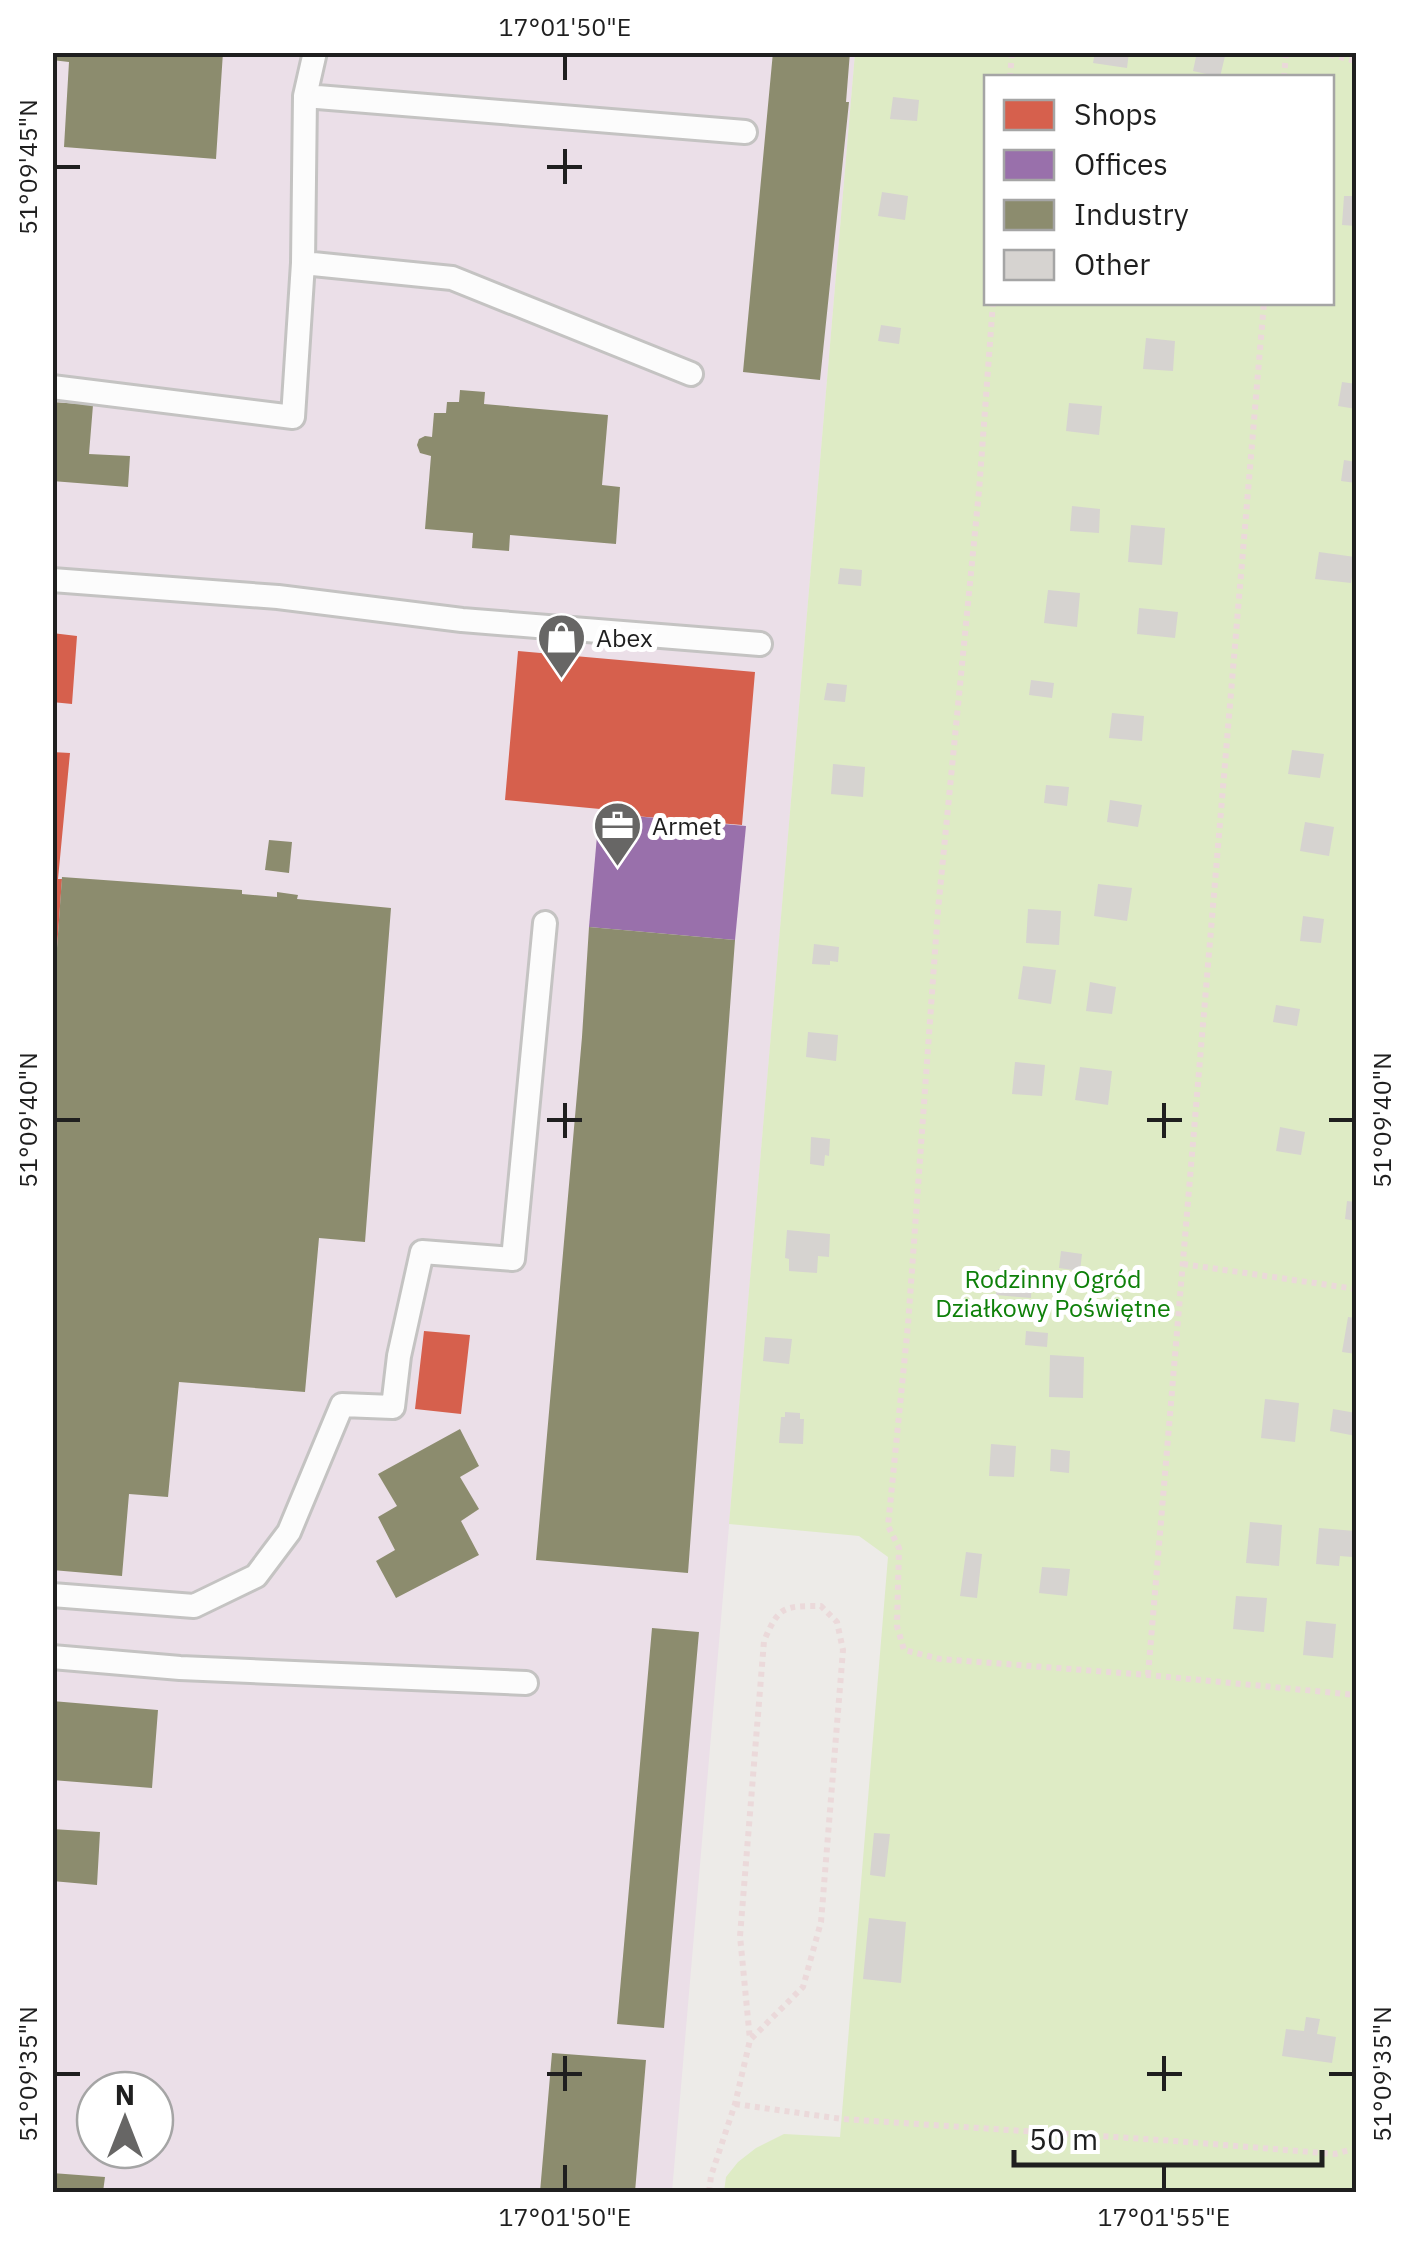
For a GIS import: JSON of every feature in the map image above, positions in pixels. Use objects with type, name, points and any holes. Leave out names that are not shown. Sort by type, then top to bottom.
[{"type":"lane","points":[[52,387],[293,417],[303,263],[305,96],[315,52]]},
{"type":"lane","points":[[305,96],[745,132]]},
{"type":"lane","points":[[303,263],[452,278],[691,374]]},
{"type":"lane","points":[[52,580],[278,596],[462,620],[760,644]]},
{"type":"lane","points":[[52,1595],[194,1606],[256,1576],[289,1532],[342,1405],[393,1407],[399,1356],[422,1252],[513,1259],[546,923]]},
{"type":"lane","points":[[52,1656],[180,1668],[526,1684]]},
{"type":"path","points":[[1320,52],[1356,61]]},
{"type":"path","points":[[993,305],[888,1526],[900,1548],[897,1626],[904,1650],[940,1659],[1356,1696]]},
{"type":"path","points":[[1148,1675],[1264,305]]},
{"type":"path","points":[[1183,1264],[1356,1289]]},
{"type":"path","points":[[709,2192],[750,2040],[740,1936],[764,1641],[774,1617],[793,1606],[821,1606],[837,1622],[842,1650],[821,1922],[803,1987],[750,2040]]},
{"type":"path","points":[[735,2104],[842,2120],[1335,2154],[1356,2148]]},
{"type":"shaded area","points":[[52,53],[855,53],[672,2192],[53,2192]]},
{"type":"green space","name":"Rodzinny Ogród Działkowy Poświętne","points":[[855,53],[1356,53],[1356,2192],[724,2192],[726,2177],[738,2162],[784,2134],[840,2137],[888,1557],[859,1536],[729,1524]]},
{"type":"building: Shops","points":[[52,633],[77,636],[72,704],[52,702]]},
{"type":"building: Shops","points":[[518,651],[755,672],[742,825],[599,813],[600,809],[505,800]]},
{"type":"building: Shops","points":[[52,752],[70,753],[58,879],[62,879],[55,976],[52,976]]},
{"type":"building: Shops","points":[[424,1331],[470,1335],[461,1414],[415,1409]]},
{"type":"building: Offices","points":[[599,813],[746,826],[735,940],[589,927]]},
{"type":"building: Industry","points":[[52,52],[223,52],[216,159],[64,147],[69,62],[52,60]]},
{"type":"building: Industry","points":[[773,52],[850,52],[849,102],[820,380],[743,372]]},
{"type":"building: Industry","points":[[460,390],[485,392],[484,404],[608,415],[602,485],[620,487],[616,544],[510,535],[509,551],[472,548],[473,533],[425,529],[431,456],[420,453],[417,445],[419,439],[432,437],[434,413],[446,413],[447,402],[459,402]]},
{"type":"building: Industry","points":[[52,402],[93,405],[89,454],[130,456],[128,487],[52,481]]},
{"type":"building: Industry","points":[[269,840],[292,842],[289,873],[265,870]]},
{"type":"building: Industry","points":[[62,877],[242,890],[242,894],[277,897],[277,892],[298,895],[297,899],[391,908],[365,1242],[319,1238],[305,1392],[179,1382],[168,1497],[129,1494],[122,1576],[52,1570],[52,1019]]},
{"type":"building: Industry","points":[[589,927],[735,940],[688,1573],[536,1560]]},
{"type":"building: Industry","points":[[460,1429],[479,1466],[460,1477],[479,1509],[461,1521],[479,1555],[396,1598],[376,1561],[395,1550],[378,1517],[397,1506],[378,1474]]},
{"type":"building: Industry","points":[[652,1628],[699,1632],[664,2028],[617,2024]]},
{"type":"building: Industry","points":[[52,1701],[158,1710],[152,1788],[52,1780]]},
{"type":"building: Industry","points":[[52,1829],[100,1832],[97,1885],[52,1881]]},
{"type":"building: Industry","points":[[552,2053],[646,2060],[635,2192],[540,2192]]},
{"type":"building: Industry","points":[[52,2173],[105,2177],[103,2192],[52,2192]]},
{"type":"building: Other","points":[[1095,52],[1129,52],[1127,68],[1093,63]]},
{"type":"building: Other","points":[[1197,52],[1225,56],[1220,75],[1193,71]]},
{"type":"building: Other","points":[[893,97],[919,100],[917,121],[890,119]]},
{"type":"building: Other","points":[[882,192],[908,196],[905,220],[878,216]]},
{"type":"building: Other","points":[[1344,196],[1356,196],[1356,226],[1342,225]]},
{"type":"building: Other","points":[[881,325],[901,328],[899,344],[878,341]]},
{"type":"building: Other","points":[[1146,338],[1175,341],[1173,371],[1143,369]]},
{"type":"building: Other","points":[[1342,382],[1356,384],[1356,409],[1338,406]]},
{"type":"building: Other","points":[[1069,403],[1102,406],[1099,435],[1066,431]]},
{"type":"building: Other","points":[[1344,460],[1356,462],[1356,483],[1341,481]]},
{"type":"building: Other","points":[[1072,506],[1100,509],[1099,533],[1070,531]]},
{"type":"building: Other","points":[[1131,525],[1165,528],[1162,565],[1128,562]]},
{"type":"building: Other","points":[[1319,552],[1355,557],[1351,583],[1315,579]]},
{"type":"building: Other","points":[[840,568],[862,570],[861,586],[838,584]]},
{"type":"building: Other","points":[[1048,590],[1080,593],[1077,627],[1044,623]]},
{"type":"building: Other","points":[[1139,608],[1178,612],[1175,638],[1137,634]]},
{"type":"building: Other","points":[[1031,680],[1054,683],[1052,698],[1029,695]]},
{"type":"building: Other","points":[[827,683],[847,685],[845,702],[824,700]]},
{"type":"building: Other","points":[[1112,713],[1144,716],[1142,741],[1109,738]]},
{"type":"building: Other","points":[[1292,750],[1324,754],[1320,778],[1288,774]]},
{"type":"building: Other","points":[[833,764],[865,767],[863,797],[831,794]]},
{"type":"building: Other","points":[[1046,785],[1069,787],[1067,806],[1044,803]]},
{"type":"building: Other","points":[[1110,800],[1142,805],[1138,827],[1107,822]]},
{"type":"building: Other","points":[[1305,822],[1334,827],[1329,856],[1300,851]]},
{"type":"building: Other","points":[[1098,884],[1132,888],[1127,921],[1094,916]]},
{"type":"building: Other","points":[[1028,909],[1061,911],[1059,945],[1026,943]]},
{"type":"building: Other","points":[[1303,916],[1324,919],[1321,943],[1300,941]]},
{"type":"building: Other","points":[[814,944],[839,947],[838,962],[812,964]]},
{"type":"building: Other","points":[[1023,966],[1056,970],[1051,1004],[1018,999]]},
{"type":"building: Other","points":[[1090,982],[1116,987],[1112,1014],[1086,1011]]},
{"type":"building: Other","points":[[1276,1005],[1300,1009],[1297,1026],[1273,1022]]},
{"type":"building: Other","points":[[808,1032],[838,1035],[836,1061],[806,1057]]},
{"type":"building: Other","points":[[1015,1062],[1045,1065],[1042,1096],[1012,1094]]},
{"type":"building: Other","points":[[1080,1067],[1112,1071],[1108,1105],[1075,1100]]},
{"type":"building: Other","points":[[1280,1127],[1305,1132],[1301,1155],[1276,1151]]},
{"type":"building: Other","points":[[811,1137],[830,1139],[824,1166],[810,1164]]},
{"type":"building: Other","points":[[1347,1201],[1356,1202],[1356,1221],[1345,1219]]},
{"type":"building: Other","points":[[787,1230],[830,1234],[829,1257],[818,1256],[817,1273],[789,1271],[789,1259],[785,1258]]},
{"type":"building: Other","points":[[1061,1251],[1082,1254],[1080,1271],[1059,1268]]},
{"type":"building: Other","points":[[998,1269],[1032,1272],[1031,1298],[996,1295]]},
{"type":"building: Other","points":[[1348,1317],[1356,1318],[1356,1354],[1342,1352]]},
{"type":"building: Other","points":[[1026,1331],[1048,1333],[1047,1347],[1025,1345]]},
{"type":"building: Other","points":[[765,1337],[792,1339],[789,1364],[763,1361]]},
{"type":"building: Other","points":[[1050,1355],[1084,1357],[1083,1398],[1049,1397]]},
{"type":"building: Other","points":[[1265,1399],[1299,1403],[1295,1442],[1261,1438]]},
{"type":"building: Other","points":[[1333,1409],[1356,1413],[1356,1436],[1330,1431]]},
{"type":"building: Other","points":[[785,1412],[800,1413],[800,1419],[804,1419],[803,1444],[779,1443]]},
{"type":"building: Other","points":[[991,1444],[1016,1446],[1014,1477],[989,1476]]},
{"type":"building: Other","points":[[1051,1449],[1070,1451],[1069,1473],[1050,1471]]},
{"type":"building: Other","points":[[1250,1522],[1282,1525],[1279,1566],[1246,1563]]},
{"type":"building: Other","points":[[1319,1528],[1355,1531],[1352,1557],[1340,1556],[1339,1566],[1316,1564]]},
{"type":"building: Other","points":[[966,1552],[982,1554],[977,1598],[960,1596]]},
{"type":"building: Other","points":[[1042,1567],[1070,1569],[1067,1596],[1039,1593]]},
{"type":"building: Other","points":[[1236,1596],[1267,1598],[1264,1632],[1233,1629]]},
{"type":"building: Other","points":[[1306,1621],[1336,1624],[1333,1658],[1303,1655]]},
{"type":"building: Other","points":[[874,1833],[890,1834],[885,1877],[870,1875]]},
{"type":"building: Other","points":[[869,1918],[906,1922],[901,1983],[863,1979]]},
{"type":"building: Other","points":[[1306,2017],[1320,2019],[1317,2034],[1336,2037],[1332,2063],[1282,2056],[1286,2029],[1304,2031]]},
{"type":"place","name":"Abex","points":[[561,680]]},
{"type":"place","name":"Armet","points":[[617,868]]}]
